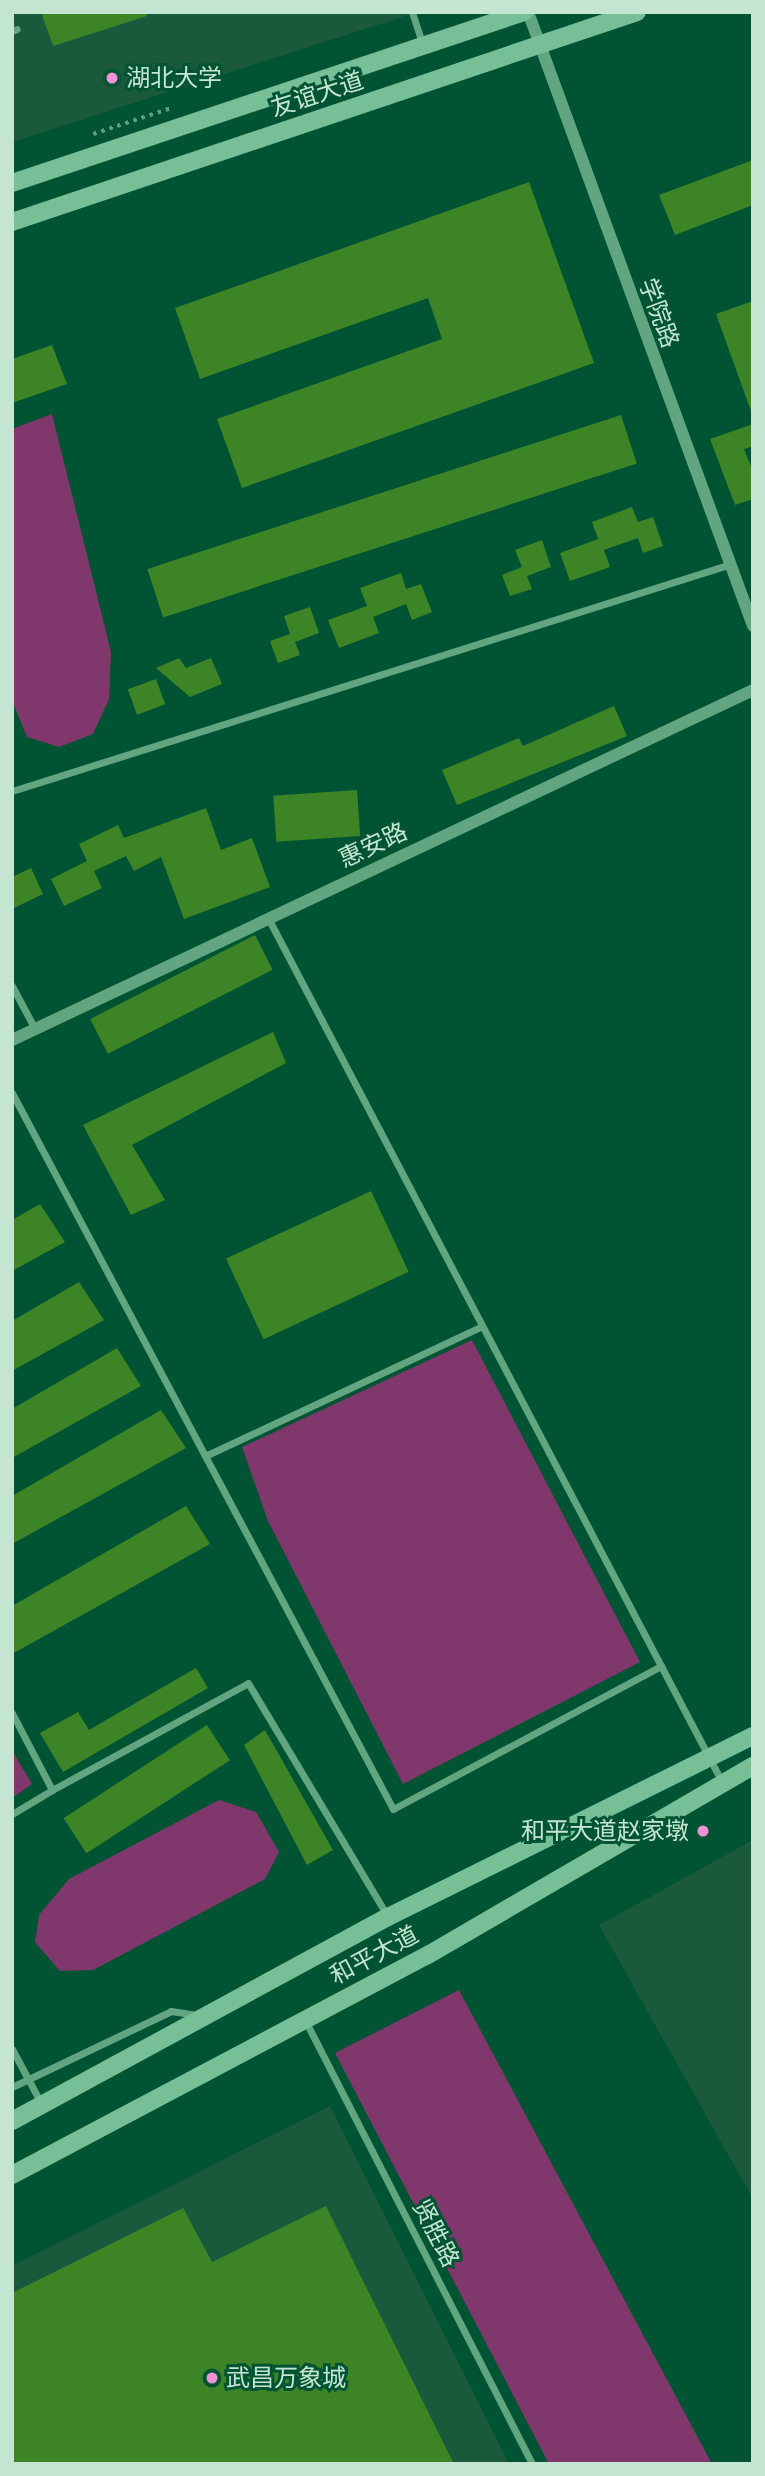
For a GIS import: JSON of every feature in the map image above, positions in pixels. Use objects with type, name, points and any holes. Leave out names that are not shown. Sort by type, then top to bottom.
[{"type":"main road","name":"友谊大道","points":[[12,183],[526,12]]},
{"type":"main road","name":"友谊大道","points":[[12,222],[637,12]]},
{"type":"main road","name":"和平大道","points":[[12,2121],[388,1917],[710,1760],[753,1736]]},
{"type":"main road","name":"和平大道","points":[[12,2175],[428,1955],[753,1766]]},
{"type":"street","points":[[412,12],[423,46]]},
{"type":"street","name":"学院路","points":[[526,12],[728,565],[747,600],[753,626]]},
{"type":"street","points":[[12,791],[728,565]]},
{"type":"street","name":"惠安路","points":[[12,1040],[267,917],[753,690]]},
{"type":"street","points":[[267,917],[722,1782]]},
{"type":"street","points":[[12,986],[35,1029]]},
{"type":"street","points":[[12,1093],[393,1809],[661,1666]]},
{"type":"street","points":[[205,1456],[482,1325]]},
{"type":"street","points":[[12,1814],[248,1682],[388,1917]]},
{"type":"street","points":[[12,1713],[52,1790]]},
{"type":"street","points":[[12,2087],[171,2011],[205,2016]]},
{"type":"street","name":"贤胜路","points":[[305,2019],[532,2464]]},
{"type":"street","points":[[12,2049],[42,2105]]},
{"type":"shaded area","name":"湖北大学","points":[[12,12],[418,12],[12,142]]},
{"type":"shaded area","points":[[52,414],[111,652],[109,699],[93,734],[59,747],[27,737],[12,701],[12,429]]},
{"type":"shaded area","points":[[472,1340],[640,1662],[403,1784],[268,1521],[242,1447]]},
{"type":"shaded area","points":[[12,1750],[32,1784],[12,1798]]},
{"type":"shaded area","points":[[219,1800],[256,1812],[279,1852],[265,1879],[93,1970],[60,1971],[35,1942],[39,1915],[69,1879]]},
{"type":"shaded area","points":[[753,1840],[753,2199],[599,1925]]},
{"type":"shaded area","points":[[459,1990],[712,2464],[549,2464],[335,2053]]},
{"type":"shaded area","name":"武昌万象城","points":[[330,2106],[509,2464],[12,2464],[12,2266]]},
{"type":"building","points":[[41,12],[147,12],[147,16],[53,46]]},
{"type":"building","points":[[753,160],[753,205],[675,235],[659,195]]},
{"type":"building","points":[[529,182],[594,363],[242,488],[217,419],[442,339],[428,298],[200,379],[175,308]]},
{"type":"building","points":[[753,301],[753,411],[751,411],[716,314]]},
{"type":"building","points":[[52,345],[67,384],[12,403],[12,359]]},
{"type":"building","points":[[621,415],[637,464],[163,617],[147,569]]},
{"type":"building","points":[[753,424],[753,446],[744,449],[753,471],[753,499],[735,505],[710,439]]},
{"type":"building","points":[[632,507],[638,522],[653,517],[663,546],[643,553],[638,538],[604,550],[610,567],[570,581],[560,553],[598,539],[592,522]]},
{"type":"building","points":[[542,540],[551,567],[527,576],[532,589],[510,596],[502,575],[522,567],[515,550]]},
{"type":"building","points":[[401,573],[406,589],[421,584],[432,612],[412,620],[406,604],[373,617],[379,633],[339,648],[328,620],[367,606],[360,588]]},
{"type":"building","points":[[310,607],[319,633],[295,642],[300,655],[278,663],[270,641],[290,634],[284,616]]},
{"type":"building","points":[[179,658],[186,668],[211,658],[222,684],[190,697],[156,668]]},
{"type":"building","points":[[156,679],[165,704],[137,715],[128,689]]},
{"type":"building","points":[[614,706],[627,736],[457,805],[442,770],[519,738],[523,746]]},
{"type":"building","points":[[357,790],[360,836],[276,842],[273,796]]},
{"type":"building","points":[[206,808],[221,850],[252,838],[270,887],[184,919],[161,857],[134,871],[126,856],[94,871],[102,888],[64,906],[51,879],[87,861],[79,844],[118,825],[124,838]]},
{"type":"building","points":[[31,868],[43,894],[12,909],[12,877]]},
{"type":"building","points":[[255,935],[273,970],[108,1054],[90,1019]]},
{"type":"building","points":[[273,1032],[286,1063],[132,1145],[165,1200],[131,1215],[83,1125]]},
{"type":"building","points":[[371,1191],[409,1272],[264,1339],[226,1259]]},
{"type":"building","points":[[40,1204],[65,1242],[12,1271],[12,1220]]},
{"type":"building","points":[[79,1282],[104,1320],[12,1371],[12,1321]]},
{"type":"building","points":[[117,1348],[141,1386],[12,1458],[12,1409]]},
{"type":"building","points":[[161,1410],[186,1448],[12,1544],[12,1496]]},
{"type":"building","points":[[186,1506],[210,1544],[12,1654],[12,1606]]},
{"type":"building","points":[[196,1668],[208,1688],[63,1772],[40,1733],[78,1712],[89,1730]]},
{"type":"building","points":[[207,1725],[230,1760],[86,1853],[64,1818]]},
{"type":"building","points":[[265,1730],[333,1850],[307,1865],[244,1745]]},
{"type":"building","name":"武昌万象城","points":[[326,2206],[454,2464],[12,2464],[12,2293],[183,2208],[212,2262]]},
{"type":"place","name":"湖北大学","points":[[112,78]]},
{"type":"place","name":"和平大道赵家墩","points":[[703,1831]]},
{"type":"place","name":"武昌万象城","points":[[212,2378]]}]
